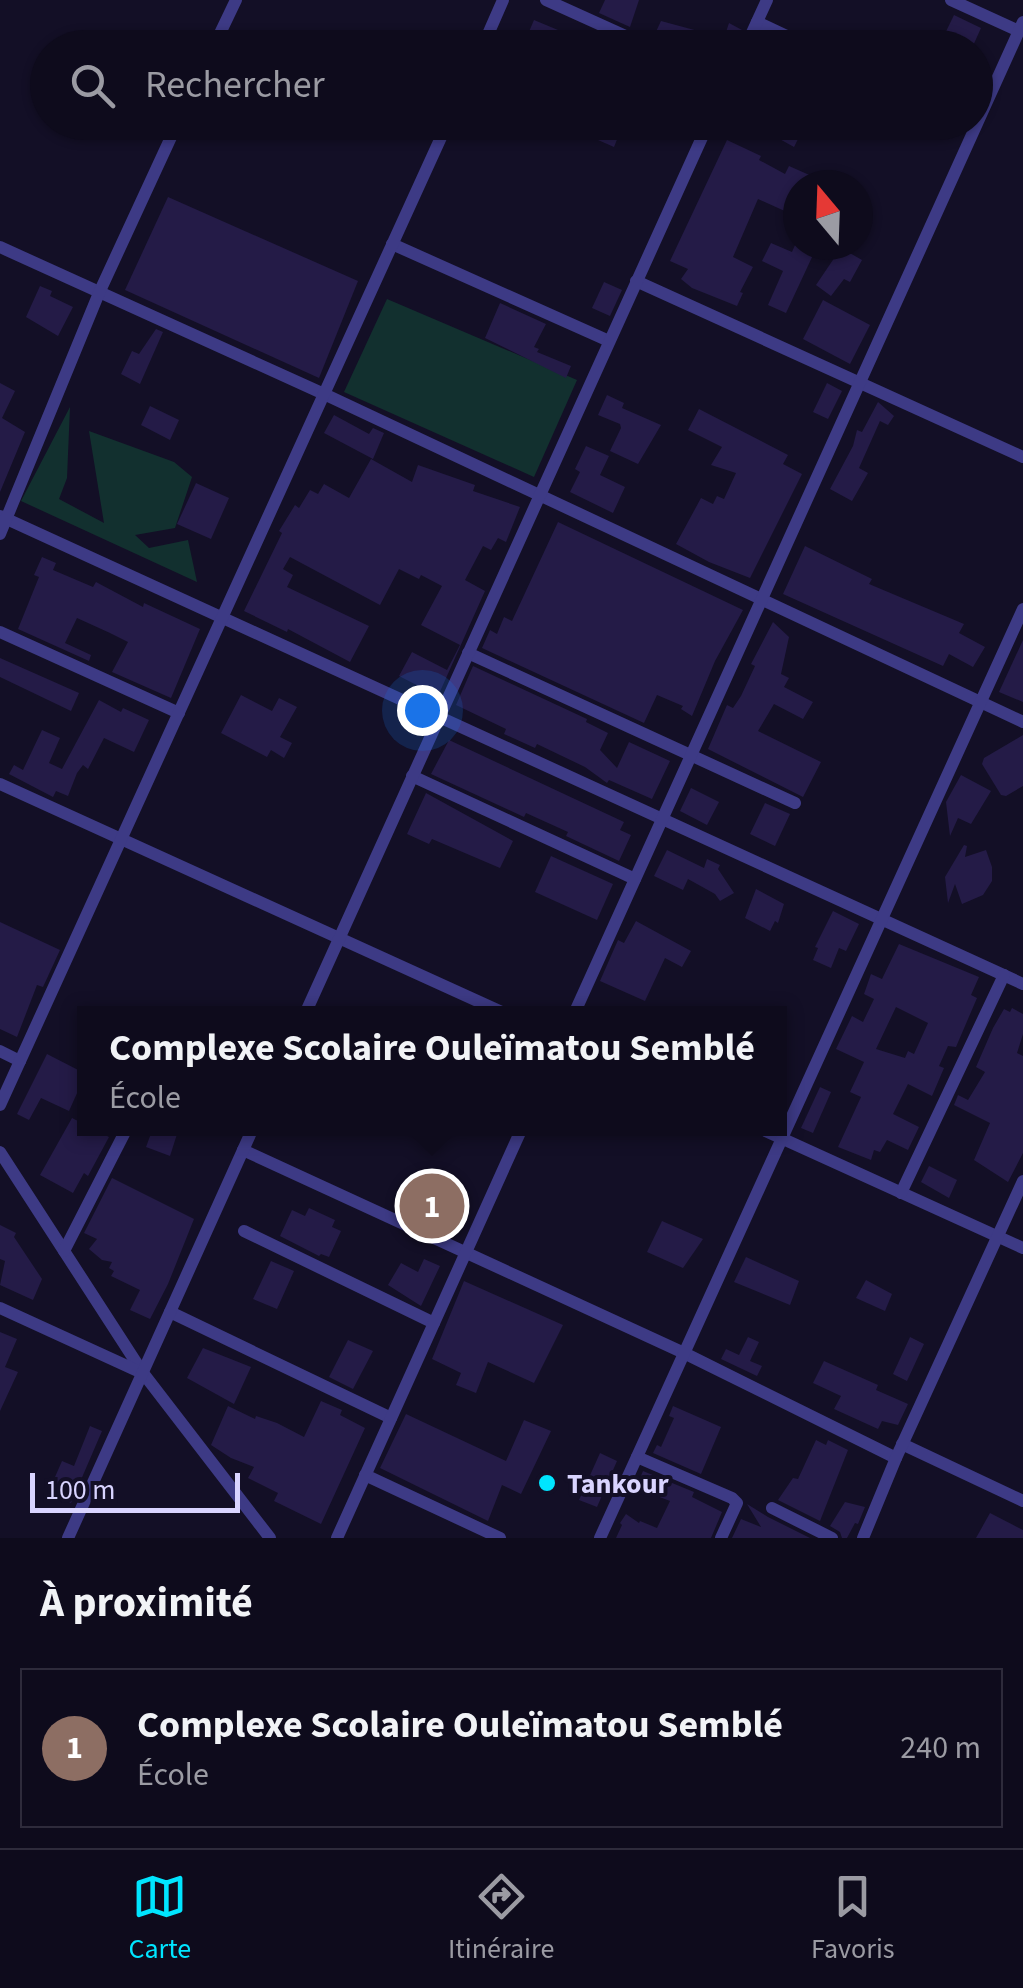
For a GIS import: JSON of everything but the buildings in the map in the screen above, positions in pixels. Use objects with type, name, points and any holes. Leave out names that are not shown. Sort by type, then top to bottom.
[{"type":"street","points":[[222,30],[236,0]]},
{"type":"street","points":[[490,30],[504,0]]},
{"type":"street","points":[[546,0],[612,30]]},
{"type":"street","points":[[753,30],[767,0]]},
{"type":"street","points":[[951,0],[1021,26],[993,85]]},
{"type":"street","points":[[757,22],[774,30]]},
{"type":"street","points":[[0,534],[3,517],[99,293],[170,140]]},
{"type":"street","points":[[0,1105],[440,140]]},
{"type":"street","points":[[309,1006],[701,140]]},
{"type":"street","points":[[578,1006],[967,140]]},
{"type":"street","points":[[392,244],[608,342]]},
{"type":"street","points":[[0,248],[324,394],[1023,722]]},
{"type":"street","points":[[636,281],[1023,457]]},
{"type":"street","points":[[3,517],[1023,984]]},
{"type":"street","points":[[787,1128],[1023,609]]},
{"type":"street","points":[[0,632],[178,713]]},
{"type":"street","points":[[468,653],[794,803]]},
{"type":"street","points":[[412,776],[635,880]]},
{"type":"street","points":[[0,784],[488,1006]]},
{"type":"street","points":[[902,1193],[1004,975]]},
{"type":"street","points":[[0,1052],[20,1060]]},
{"type":"street","points":[[64,1251],[123,1136]]},
{"type":"street","points":[[68,1538],[249,1136]]},
{"type":"street","points":[[336,1538],[518,1136]]},
{"type":"street","points":[[776,1136],[1023,1248]]},
{"type":"street","points":[[600,1538],[783,1136]]},
{"type":"street","points":[[243,1150],[899,1451],[1023,1501]]},
{"type":"street","points":[[0,1152],[142,1372],[270,1538]]},
{"type":"street","points":[[864,1538],[899,1451],[1023,1181]]},
{"type":"street","points":[[244,1232],[434,1323]]},
{"type":"street","points":[[0,1308],[142,1372]]},
{"type":"street","points":[[170,1312],[391,1418]]},
{"type":"street","points":[[637,1456],[732,1498],[736,1503],[721,1538]]},
{"type":"street","points":[[365,1475],[500,1538]]},
{"type":"street","points":[[772,1508],[832,1538]]},
{"type":"green space","points":[[387,299],[577,380],[534,477],[344,392]]},
{"type":"green space","points":[[70,407],[67,478],[59,499],[104,523],[89,431],[174,462],[192,477],[175,528],[135,535],[149,548],[188,540],[197,582],[21,501]]},
{"type":"place","name":"Complexe Scolaire Ouleïmatou Semblé","points":[[432,1206]]},
{"type":"place","name":"Tankour","points":[[547,1483]]}]
